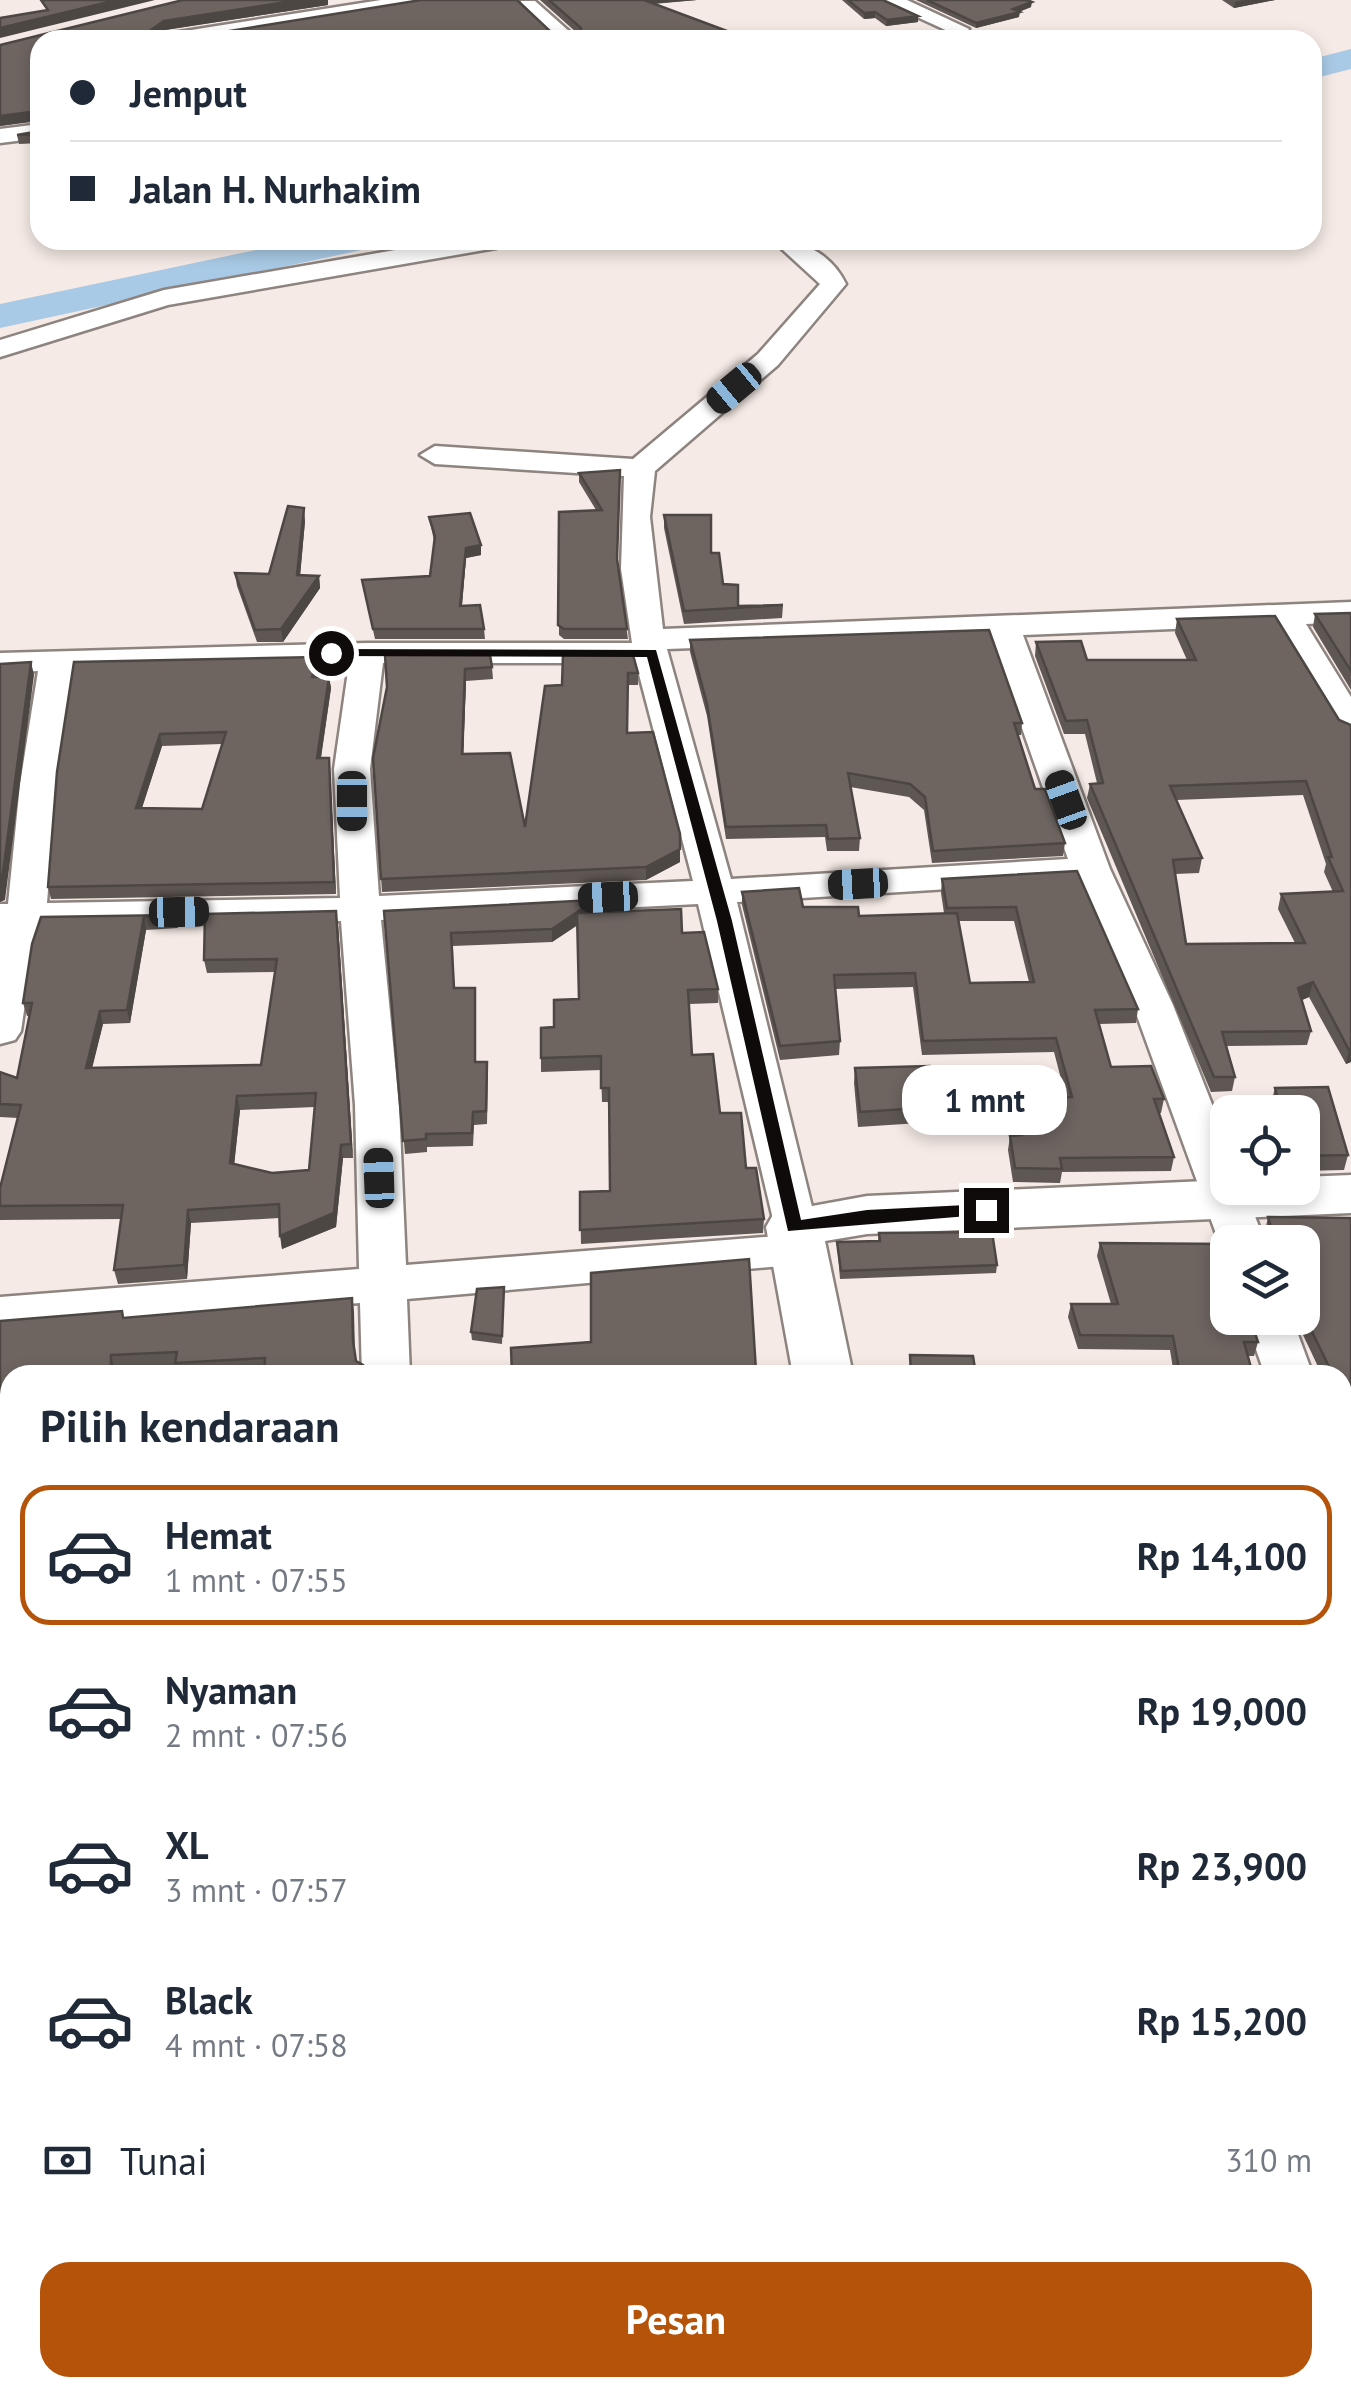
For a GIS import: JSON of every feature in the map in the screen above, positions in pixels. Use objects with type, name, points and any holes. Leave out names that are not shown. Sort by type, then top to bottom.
[{"type":"main road","points":[[821,1365],[796,1239],[867,1215],[1234,1220],[1351,1194]]},
{"type":"street","points":[[241,30],[420,0]]},
{"type":"street","points":[[890,0],[959,30]]},
{"type":"street","points":[[526,9],[554,30]]},
{"type":"street","points":[[0,136],[30,132]]},
{"type":"street","points":[[0,350],[164,298],[439,250]]},
{"type":"street","points":[[435,455],[640,468],[734,388],[815,310],[833,284],[828,274],[798,250]]},
{"type":"street","points":[[0,1314],[382,1286],[796,1239],[714,892],[650,647],[636,550],[640,468]]},
{"type":"street","points":[[0,663],[650,647],[1351,612]]},
{"type":"street","points":[[1284,615],[1351,726]]},
{"type":"street","points":[[1003,627],[1091,869],[1153,1005],[1234,1220]]},
{"type":"street","points":[[367,652],[352,768],[376,1105],[386,1365]]},
{"type":"street","points":[[0,1031],[12,957],[13,916],[58,660]]},
{"type":"street","points":[[13,916],[360,909],[1091,869]]},
{"type":"street","points":[[1275,1335],[1285,1365]]},
{"type":"building","points":[[41,0],[117,0],[0,28],[0,18],[48,10]]},
{"type":"building","points":[[183,0],[300,0],[164,21],[151,30],[61,30]]},
{"type":"building","points":[[421,0],[517,0],[549,30],[236,30]]},
{"type":"building","points":[[549,0],[644,0],[724,30],[581,30]]},
{"type":"building","points":[[848,0],[883,0],[918,16],[887,20],[875,12],[864,13]]},
{"type":"building","points":[[927,0],[1032,2],[1013,9],[1020,12],[976,23]]},
{"type":"building","points":[[30,38],[30,112],[0,116],[0,45]]},
{"type":"building","points":[[620,470],[617,559],[627,629],[564,629],[558,625],[559,512],[602,510],[579,473]]},
{"type":"building","points":[[288,506],[304,508],[297,575],[319,576],[281,629],[255,630],[235,573],[269,574]]},
{"type":"building","points":[[470,513],[481,545],[466,548],[460,606],[480,605],[484,629],[373,629],[362,580],[430,576],[435,536],[429,517]]},
{"type":"building","points":[[664,515],[711,515],[711,553],[719,553],[723,584],[738,585],[738,606],[783,605],[684,611]]},
{"type":"building","points":[[1351,613],[1351,671],[1315,614]]},
{"type":"building","points":[[1275,616],[1339,720],[1351,725],[1349,1050],[1313,982],[1298,988],[1311,1031],[1222,1032],[1235,1077],[1214,1077],[1090,784],[1103,783],[1087,720],[1066,721],[1036,642],[1081,641],[1087,660],[1196,660],[1177,619]],"holes":[[[1306,781],[1332,857],[1328,857],[1343,891],[1281,894],[1305,943],[1186,944],[1173,860],[1202,858],[1170,786]]]},
{"type":"building","points":[[989,630],[1022,723],[1014,723],[1035,789],[1045,789],[1065,843],[933,851],[925,797],[910,784],[848,773],[860,838],[828,839],[826,825],[726,827],[707,704],[690,640]]},
{"type":"building","points":[[385,655],[490,655],[492,667],[465,669],[462,754],[510,753],[525,827],[545,686],[562,685],[563,655],[633,655],[638,673],[628,673],[627,733],[653,732],[680,834],[680,849],[646,867],[381,879],[373,758],[387,687]]},
{"type":"building","points":[[318,657],[312,677],[329,677],[317,758],[329,758],[334,882],[48,887],[57,772],[74,662]],"holes":[[[226,732],[202,809],[136,808],[160,734]]]},
{"type":"building","points":[[31,662],[1,887],[0,887],[0,664]]},
{"type":"building","points":[[1077,871],[1138,1009],[1095,1010],[1111,1067],[1151,1066],[1164,1099],[1154,1099],[1174,1157],[1060,1158],[1062,1169],[1015,1168],[1010,1136],[1022,1135],[1016,1099],[1072,1097],[1056,1038],[923,1041],[915,973],[834,975],[840,1041],[780,1046],[742,892],[799,888],[803,907],[858,907],[859,916],[957,913],[970,983],[1034,982],[1016,907],[947,908],[942,879]]},
{"type":"building","points":[[595,900],[552,929],[451,933],[454,988],[475,988],[475,1062],[487,1062],[486,1111],[473,1112],[472,1133],[426,1134],[426,1139],[403,1141],[384,911]]},
{"type":"building","points":[[681,909],[682,933],[704,932],[718,989],[688,990],[692,1055],[713,1054],[720,1113],[741,1113],[746,1168],[756,1168],[764,1219],[580,1230],[580,1192],[610,1191],[609,1088],[601,1088],[601,1056],[541,1058],[541,1028],[554,1027],[554,1000],[579,999],[577,913]]},
{"type":"building","points":[[336,911],[351,1144],[341,1145],[334,1213],[280,1236],[279,1204],[188,1210],[184,1265],[114,1270],[123,1205],[0,1206],[0,1188],[21,1105],[0,1104],[0,1072],[17,1078],[32,1003],[23,1003],[32,944],[41,917],[176,915],[144,916],[127,1010],[100,1011],[86,1068],[261,1065],[277,959],[204,960],[205,914]],"holes":[[[316,1093],[309,1170],[272,1173],[230,1163],[237,1096]]]},
{"type":"building","points":[[930,1066],[937,1107],[860,1112],[855,1068]]},
{"type":"building","points":[[1328,1087],[1348,1155],[1320,1156],[1320,1095],[1277,1095],[1275,1088]]},
{"type":"building","points":[[1268,1217],[1351,1218],[1351,1365],[1328,1365],[1314,1335],[1320,1335],[1320,1225],[1270,1225]]},
{"type":"building","points":[[992,1232],[997,1265],[841,1271],[837,1242],[880,1241],[879,1233]]},
{"type":"building","points":[[1100,1243],[1210,1244],[1210,1335],[1256,1335],[1258,1342],[1244,1342],[1250,1365],[1178,1365],[1173,1336],[1080,1335],[1071,1304],[1118,1304]]},
{"type":"building","points":[[749,1259],[756,1365],[512,1365],[511,1348],[591,1342],[591,1273]]},
{"type":"building","points":[[504,1287],[502,1336],[471,1332],[477,1289]]},
{"type":"building","points":[[352,1298],[356,1361],[363,1365],[265,1365],[265,1358],[175,1363],[177,1352],[111,1355],[111,1365],[0,1365],[0,1321],[122,1311],[123,1318]]},
{"type":"building","points":[[910,1355],[973,1356],[974,1365],[910,1365]]},
{"type":"waterway","points":[[1322,66],[1351,59]]},
{"type":"waterway","points":[[0,316],[310,250]]},
{"type":"route","points":[[331,653],[652,653],[724,921],[794,1227],[867,1215],[986,1210]]}]
